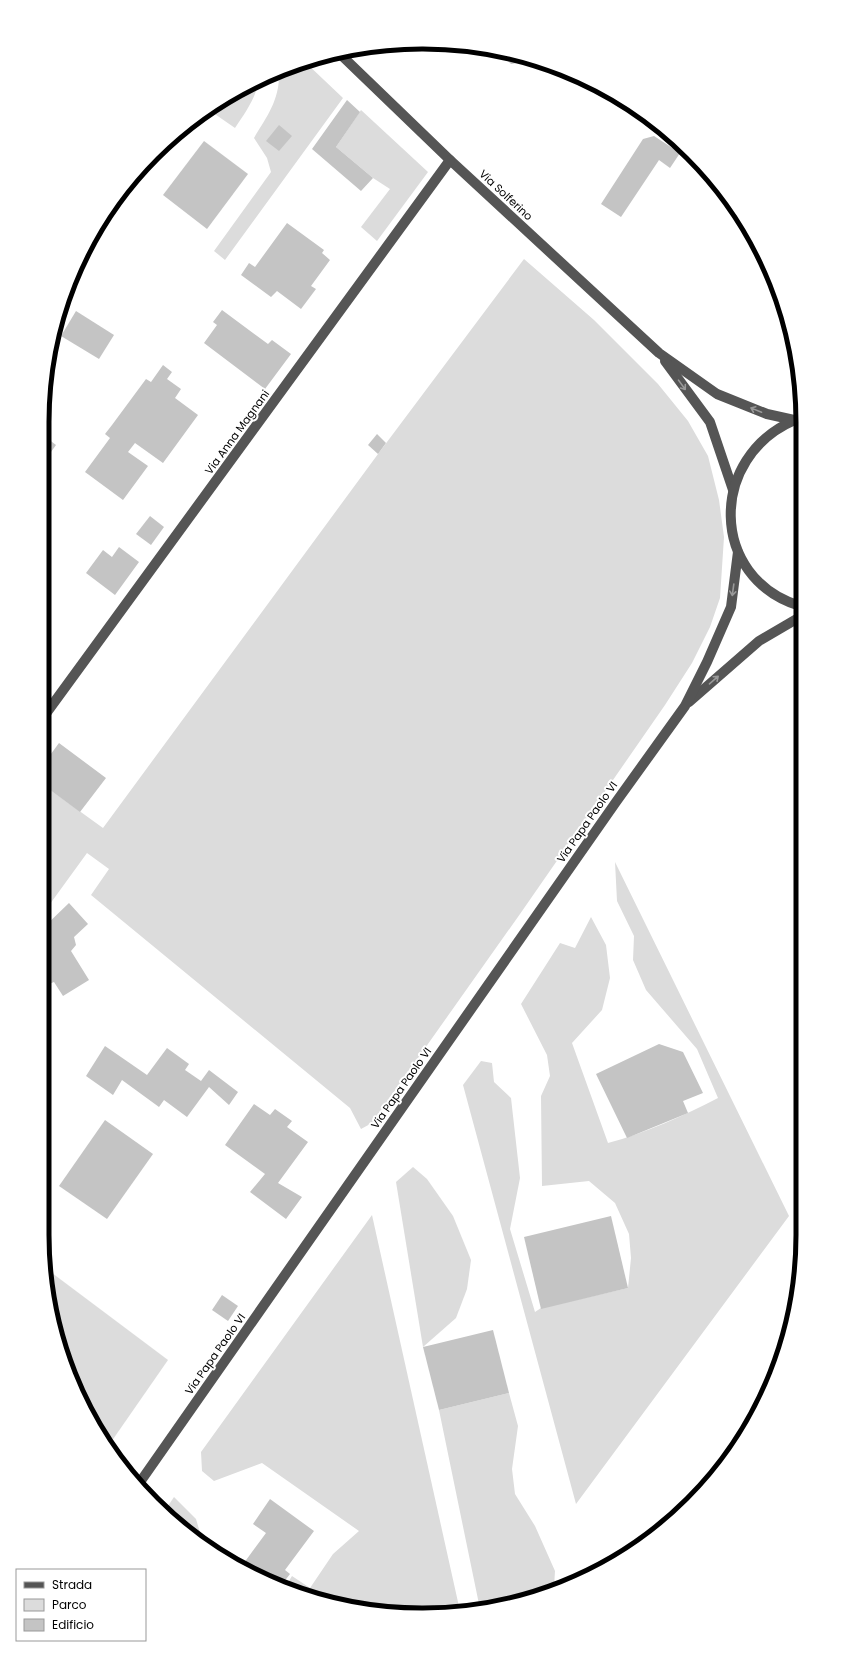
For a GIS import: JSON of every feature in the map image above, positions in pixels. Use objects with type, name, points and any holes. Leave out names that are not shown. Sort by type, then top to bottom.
[{"type":"street","name":"Via Solferino","points":[[344,58],[450,160],[660,353],[717,394],[767,414],[796,420]]},
{"type":"street","name":"Via Anna Magnani","points":[[49,709],[450,160]]},
{"type":"street","name":"Via Solferino","points":[[660,353],[710,422],[733,490]]},
{"type":"street","points":[[796,420],[773,431],[755,447],[741,467],[733,490],[730,511],[732,532],[738,552],[750,573],[768,590],[789,603],[796,605]]},
{"type":"street","name":"Via Papa Paolo VI","points":[[141,1480],[616,802],[685,706],[707,662],[731,607],[738,552]]},
{"type":"street","name":"Via Papa Paolo VI","points":[[685,706],[759,641],[796,619]]},
{"type":"green space","points":[[310,67],[343,98],[225,260],[214,251],[271,172],[267,158],[254,138],[272,106],[279,77]]},
{"type":"green space","points":[[257,88],[246,111],[235,128],[213,113]]},
{"type":"green space","points":[[361,110],[428,172],[377,241],[361,227],[390,189],[373,178],[336,147]]},
{"type":"green space","points":[[524,259],[594,320],[658,384],[688,421],[708,456],[719,500],[724,537],[720,598],[710,627],[692,663],[665,705],[520,914],[372,1123],[361,1129],[350,1108],[91,895],[109,869],[87,853],[49,905],[49,789],[103,828],[378,454]]},
{"type":"green space","points":[[615,862],[789,1216],[576,1504],[463,1085],[481,1061],[492,1063],[494,1082],[511,1098],[520,1178],[510,1229],[535,1312],[541,1308],[628,1288],[631,1258],[629,1234],[615,1203],[589,1181],[542,1186],[541,1096],[550,1076],[547,1055],[521,1004],[560,943],[575,948],[591,917],[606,945],[610,978],[602,1010],[572,1043],[608,1143],[664,1124],[718,1098],[697,1049],[646,990],[633,960],[634,936],[617,901]]},
{"type":"green space","points":[[413,1167],[427,1179],[453,1216],[471,1260],[467,1289],[456,1318],[423,1347],[396,1182]]},
{"type":"green space","points":[[372,1215],[459,1606],[422,1608],[374,1605],[326,1595],[288,1583],[292,1576],[310,1588],[333,1554],[359,1531],[262,1463],[214,1481],[202,1471],[201,1452]]},
{"type":"green space","points":[[51,1272],[168,1360],[112,1441],[88,1400],[69,1355],[56,1307]]},
{"type":"green space","points":[[509,1393],[518,1426],[512,1469],[515,1494],[535,1526],[555,1571],[554,1584],[519,1595],[479,1604],[439,1410]]},
{"type":"green space","points":[[174,1497],[196,1519],[201,1535],[195,1531],[167,1507]]},
{"type":"building","points":[[506,59],[518,62],[511,64]]},
{"type":"building","points":[[347,100],[360,112],[336,147],[373,178],[361,191],[312,149]]},
{"type":"building","points":[[279,125],[292,136],[279,151],[266,141]]},
{"type":"building","points":[[654,136],[680,153],[670,168],[659,160],[621,217],[601,204],[643,139]]},
{"type":"building","points":[[204,141],[248,174],[207,229],[163,195]]},
{"type":"building","points":[[287,223],[324,250],[322,253],[330,260],[311,286],[316,289],[301,309],[277,291],[271,297],[241,275],[249,263],[255,267]]},
{"type":"building","points":[[222,310],[268,344],[272,340],[291,354],[265,389],[204,343],[217,325],[213,322]]},
{"type":"building","points":[[76,311],[114,335],[99,359],[61,336]]},
{"type":"building","points":[[163,365],[172,372],[167,379],[181,389],[175,398],[198,415],[163,463],[135,443],[128,452],[148,466],[123,500],[85,472],[110,438],[105,434],[146,379],[151,382]]},
{"type":"building","points":[[377,434],[386,443],[378,454],[368,445]]},
{"type":"building","points":[[49,440],[56,445],[49,455]]},
{"type":"building","points":[[150,516],[164,527],[151,545],[136,534]]},
{"type":"building","points":[[119,547],[139,562],[115,595],[86,573],[103,550],[112,557]]},
{"type":"building","points":[[59,743],[106,778],[80,812],[49,789],[49,757]]},
{"type":"building","points":[[69,903],[88,924],[74,937],[76,945],[71,951],[89,980],[63,996],[54,982],[49,984],[49,922]]},
{"type":"building","points":[[659,1044],[683,1052],[703,1093],[683,1101],[688,1113],[627,1138],[596,1074]]},
{"type":"building","points":[[105,1046],[147,1075],[167,1048],[189,1064],[185,1070],[201,1081],[209,1070],[238,1092],[229,1105],[209,1087],[187,1117],[164,1100],[159,1107],[122,1080],[113,1095],[86,1076]]},
{"type":"building","points":[[254,1104],[270,1115],[275,1109],[292,1121],[287,1127],[308,1142],[278,1183],[302,1197],[286,1219],[250,1192],[265,1174],[225,1145]]},
{"type":"building","points":[[105,1120],[153,1154],[107,1219],[59,1186]]},
{"type":"building","points":[[611,1216],[628,1288],[541,1309],[524,1237]]},
{"type":"building","points":[[222,1295],[238,1306],[228,1321],[212,1310]]},
{"type":"building","points":[[493,1330],[509,1393],[439,1410],[423,1347]]},
{"type":"building","points":[[270,1499],[314,1531],[285,1570],[290,1574],[284,1582],[244,1562],[266,1533],[253,1524]]}]
